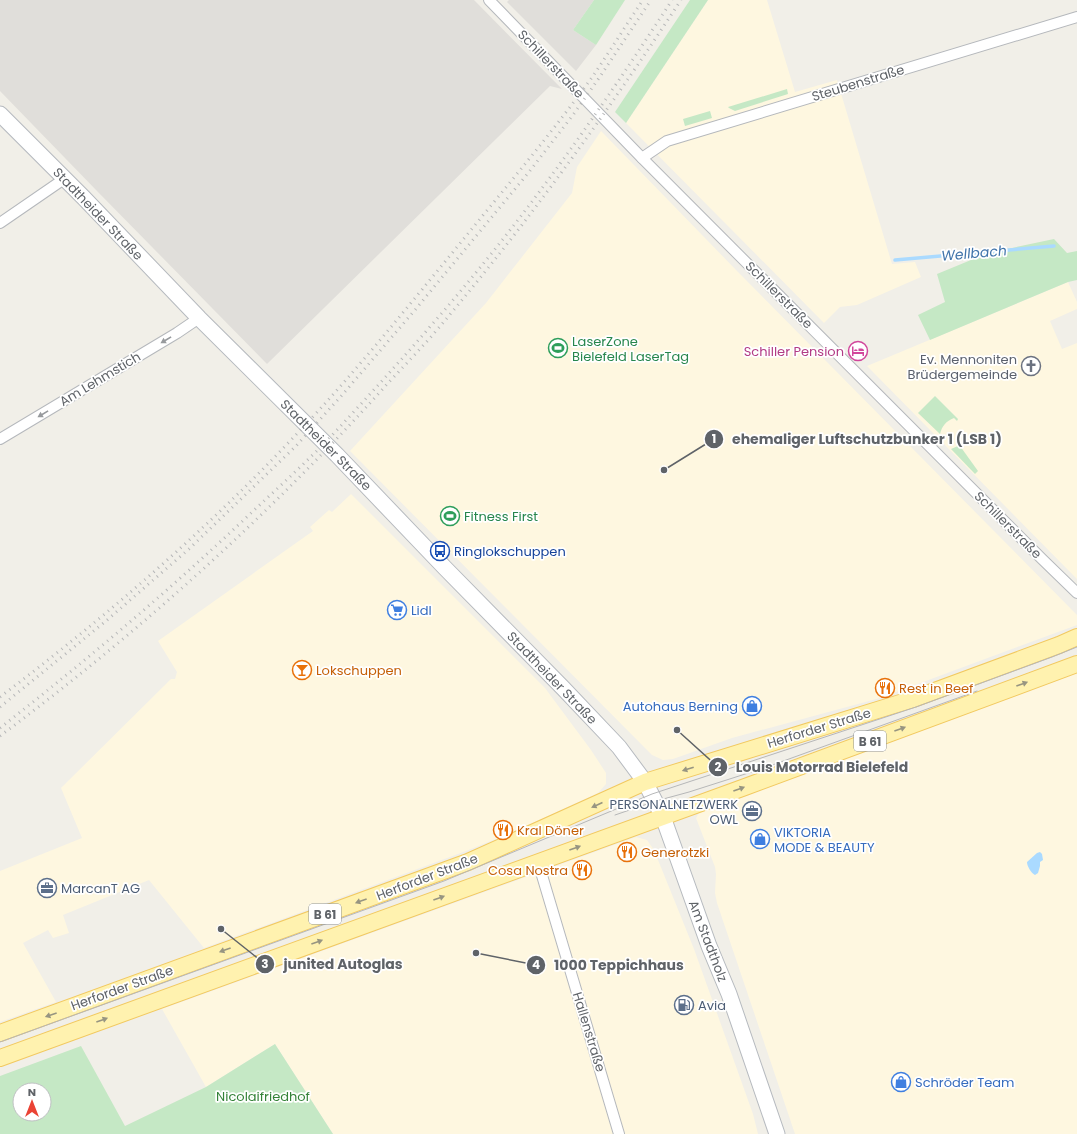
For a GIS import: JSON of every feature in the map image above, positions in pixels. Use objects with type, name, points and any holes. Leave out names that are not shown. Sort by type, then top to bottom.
[{"type":"main road","name":"Herforder Straße","points":[[0,1033],[468,862],[645,782],[913,699],[1059,646],[1077,637]]},
{"type":"main road","name":"Herforder Straße","points":[[0,1058],[663,817],[1077,664]]},
{"type":"street","name":"Schillerstraße","points":[[489,0],[642,158],[1075,592]]},
{"type":"street","name":"Steubenstraße","points":[[642,158],[667,141],[1077,17]]},
{"type":"street","name":"Stadtheider Straße","points":[[0,114],[199,318],[337,455],[619,747],[645,782],[663,817]]},
{"type":"street","points":[[0,223],[64,179]]},
{"type":"street","name":"Am Lehmstich","points":[[0,439],[199,318]]},
{"type":"street","name":"Am Stadtholz","points":[[663,817],[709,946],[729,994],[777,1134]]},
{"type":"street","name":"Hallenstraße","points":[[538,862],[619,1134]]},
{"type":"shaded area","points":[[0,0],[474,0],[562,89],[550,86],[267,364],[0,91]]},
{"type":"shaded area","points":[[509,0],[594,0],[573,30],[596,45],[576,71],[507,2]]},
{"type":"shaded area","points":[[708,0],[767,0],[795,92],[837,80],[892,264],[915,262],[921,277],[857,305],[840,307],[824,323],[626,123]]},
{"type":"shaded area","points":[[601,131],[1077,615],[1077,625],[880,698],[732,738],[673,759],[663,760],[652,755],[350,451],[486,303],[572,193],[577,167]]},
{"type":"shaded area","points":[[1068,282],[1077,302],[1077,309],[1050,321],[1062,349],[1077,343],[1077,579],[867,366]]},
{"type":"shaded area","points":[[351,494],[545,688],[591,750],[606,773],[606,784],[598,793],[513,832],[466,851],[204,948],[149,880],[63,915],[69,933],[53,938],[48,930],[23,943],[56,1002],[0,1022],[0,871],[82,838],[61,788],[171,679],[175,679],[177,672],[158,641],[313,531],[310,527],[329,510],[332,512]]},
{"type":"shaded area","points":[[1077,672],[1077,1134],[795,1134],[717,903],[715,893],[715,867],[696,818],[699,813]]},
{"type":"shaded area","points":[[636,837],[647,840],[654,850],[694,949],[753,1114],[758,1134],[333,1134],[275,1044],[206,1087],[162,1009]]},
{"type":"green space","points":[[594,0],[625,0],[596,45],[573,30]]},
{"type":"green space","points":[[690,0],[708,0],[626,123],[615,112]]},
{"type":"green space","points":[[787,89],[788,94],[735,111],[728,107]]},
{"type":"green space","points":[[710,111],[712,118],[685,126],[683,119]]},
{"type":"green space","points":[[1054,239],[1067,253],[1077,251],[1077,280],[1068,282],[930,340],[918,315],[945,302],[937,274],[988,253]]},
{"type":"green space","points":[[935,396],[958,419],[957,421],[954,418],[947,422],[943,426],[940,434],[918,413]]},
{"type":"green space","points":[[960,446],[978,471],[975,474],[951,449]]},
{"type":"green space","name":"Nicolaifriedhof","points":[[275,1044],[333,1134],[0,1134],[0,1076],[81,1046],[125,1126],[206,1087]]},
{"type":"water","points":[[1040,852],[1043,860],[1040,862],[1038,873],[1035,875],[1032,873],[1027,862]]},
{"type":"waterway","name":"Wellbach","points":[[895,260],[1054,246]]},
{"type":"tram line","points":[[0,1042],[444,881],[652,794],[916,707],[1077,647]]},
{"type":"tram line","points":[[615,815],[764,768],[977,691]]},
{"type":"railway","points":[[0,697],[76,638],[186,543],[256,476],[311,418],[353,372],[542,143],[593,76],[643,0]]},
{"type":"railway","points":[[0,707],[106,621],[189,549],[296,446],[415,310],[529,172],[573,115],[651,0]]},
{"type":"railway","points":[[0,728],[97,650],[159,596],[284,483],[337,430],[428,329],[472,278],[514,225],[595,114],[672,0]]},
{"type":"railway","points":[[0,736],[104,655],[204,569],[299,478],[419,350],[479,280],[569,162],[626,82],[681,0]]},
{"type":"place","name":"LaserZone Bielefeld LaserTag","points":[[558,348]]},
{"type":"place","name":"Schiller Pension","points":[[858,351]]},
{"type":"place","name":"Ev. Mennoniten Brüdergemeinde","points":[[1031,366]]},
{"type":"place","name":"ehemaliger Luftschutzbunker 1 (LSB 1)","points":[[664,470]]},
{"type":"place","name":"Fitness First","points":[[450,516]]},
{"type":"place","name":"Ringlokschuppen","points":[[440,551]]},
{"type":"place","name":"Lidl","points":[[397,610]]},
{"type":"place","name":"Lokschuppen","points":[[302,670]]},
{"type":"place","name":"Rest in Beef","points":[[885,688]]},
{"type":"place","name":"Autohaus Berning","points":[[752,706]]},
{"type":"place","name":"Louis Motorrad Bielefeld","points":[[677,730]]},
{"type":"place","name":"PERSONALNETZWERK OWL","points":[[752,811]]},
{"type":"place","name":"Kral Döner","points":[[503,830]]},
{"type":"place","name":"VIKTORIA MODE & BEAUTY","points":[[760,839]]},
{"type":"place","name":"Generotzki","points":[[627,852]]},
{"type":"place","name":"Cosa Nostra","points":[[582,870]]},
{"type":"place","name":"MarcanT AG","points":[[47,888]]},
{"type":"place","name":"junited Autoglas","points":[[221,929]]},
{"type":"place","name":"1000 Teppichhaus","points":[[476,953]]},
{"type":"place","name":"Avia","points":[[684,1005]]},
{"type":"place","name":"Schröder Team","points":[[901,1082]]}]
